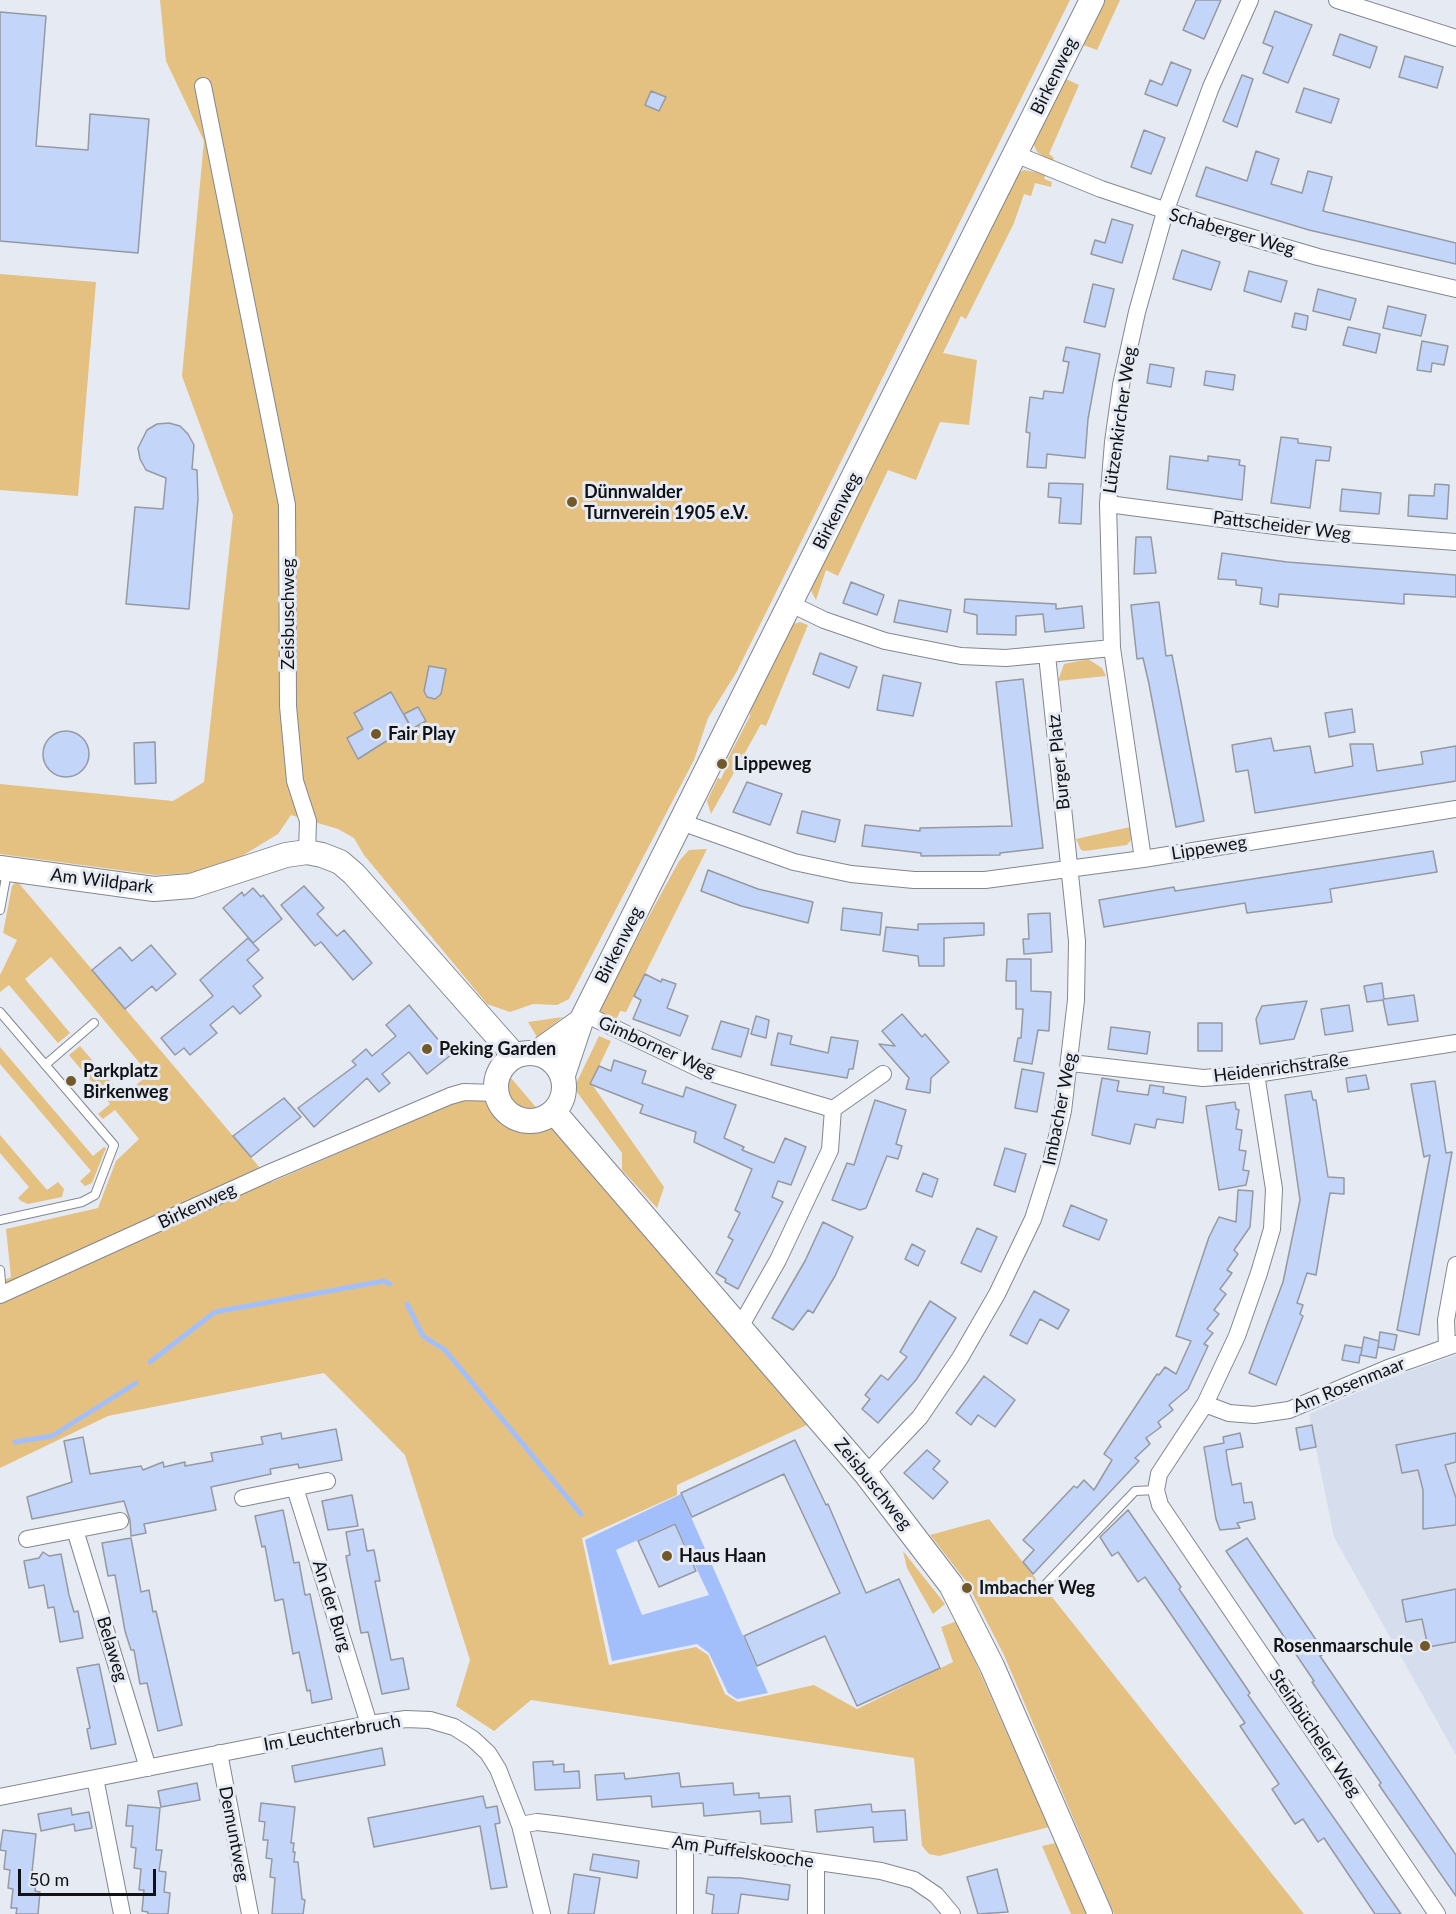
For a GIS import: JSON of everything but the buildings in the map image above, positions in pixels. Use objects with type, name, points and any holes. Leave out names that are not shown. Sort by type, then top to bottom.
[{"type":"street","name":"Birkenweg","points":[[563,1076],[583,1017],[1092,0]]},
{"type":"street","name":"Lützenkircher Weg","points":[[1143,859],[1112,648],[1108,504],[1121,385],[1137,312],[1165,212],[1203,108],[1250,0]]},
{"type":"street","points":[[1337,0],[1456,38]]},
{"type":"street","name":"Zeisbuschweg","points":[[203,86],[287,505],[288,706],[295,781],[308,821],[307,852]]},
{"type":"street","name":"Schaberger Weg","points":[[1015,154],[1165,212],[1318,257],[1456,289]]},
{"type":"street","name":"Pattscheider Weg","points":[[1108,504],[1321,532],[1456,542]]},
{"type":"street","points":[[791,604],[847,629],[918,649],[962,656],[1006,658],[1112,648]]},
{"type":"street","name":"Burger Platz","points":[[1047,655],[1071,869]]},
{"type":"street","name":"Lippeweg","points":[[681,822],[794,862],[851,874],[914,880],[985,880],[1143,859],[1456,809]]},
{"type":"street","points":[[307,852],[340,862],[354,874],[525,1055],[553,1061],[563,1076],[564,1095],[554,1112],[538,1120],[520,1119],[504,1109],[496,1093],[500,1071],[525,1055]]},
{"type":"street","name":"Am Wildpark","points":[[4,868],[154,889],[191,886],[286,855],[307,852]]},
{"type":"street","name":"Imbacher Weg","points":[[866,1474],[920,1417],[960,1358],[1015,1262],[1033,1219],[1052,1162],[1071,1063],[1076,1000],[1077,941],[1071,869]]},
{"type":"street","name":"Birkenweg","points":[[525,1055],[583,1017]]},
{"type":"street","name":"Gimborner Weg","points":[[583,1017],[704,1071],[833,1109]]},
{"type":"street","name":"Heidenrichstraße","points":[[1071,1063],[1203,1078],[1256,1074],[1456,1043]]},
{"type":"street","points":[[740,1327],[783,1251],[830,1149],[833,1109],[883,1074]]},
{"type":"street","points":[[1156,1490],[1159,1474],[1205,1404],[1237,1336],[1272,1229],[1274,1189],[1256,1074]]},
{"type":"street","name":"Birkenweg","points":[[1,1294],[271,1172],[450,1096],[464,1092],[496,1093]]},
{"type":"street","name":"Zeisbuschweg","points":[[554,1112],[866,1474],[930,1556],[968,1616],[1100,1914]]},
{"type":"street","points":[[1451,1345],[1446,1320],[1456,1265]]},
{"type":"street","name":"Am Rosenmaar","points":[[1205,1404],[1229,1413],[1254,1415],[1289,1410],[1451,1345]]},
{"type":"street","points":[[243,1498],[327,1481]]},
{"type":"street","name":"An der Burg","points":[[295,1488],[369,1724]]},
{"type":"street","name":"Steinbücheler Weg","points":[[1156,1490],[1160,1505],[1437,1914]]},
{"type":"street","points":[[27,1539],[120,1521]]},
{"type":"street","name":"Belaweg","points":[[75,1530],[148,1768]]},
{"type":"street","name":"Im Leuchterbruch","points":[[0,1797],[369,1724],[406,1719],[430,1720],[454,1727],[473,1739],[488,1753],[498,1769],[520,1825],[542,1914]]},
{"type":"street","name":"Demuntweg","points":[[219,1754],[250,1914]]},
{"type":"street","points":[[95,1778],[122,1914]]},
{"type":"street","name":"Am Puffelskooche","points":[[520,1825],[537,1822],[562,1825],[881,1872],[914,1880],[936,1896],[952,1914]]},
{"type":"street","points":[[685,1843],[685,1914]]},
{"type":"street","points":[[816,1863],[816,1914]]},
{"type":"lane","points":[[0,910],[4,868]]},
{"type":"lane","points":[[0,1012],[114,1145],[95,1196],[82,1202],[0,1220]]},
{"type":"lane","points":[[45,1065],[94,1023]]},
{"type":"lane","points":[[0,1270],[1,1294]]},
{"type":"lane","points":[[1041,1589],[1135,1491],[1156,1490]]},
{"type":"shaded area","points":[[160,0],[1070,0],[736,673],[708,718],[694,760],[569,999],[557,1005],[533,1004],[510,1012],[487,1004],[364,855],[354,838],[338,829],[291,815],[278,834],[242,856],[192,873],[156,875],[0,854],[0,784],[173,801],[204,782],[233,515],[182,376],[204,141],[166,61]]},
{"type":"shaded area","points":[[1101,0],[1120,0],[1097,50],[1083,45],[1066,79],[1079,85],[1049,154],[1054,158],[1052,162],[1037,152],[1033,143]]},
{"type":"shaded area","points":[[1024,170],[1046,174],[1044,179],[1052,182],[1051,187],[1035,183],[1031,196],[1024,194],[1014,223],[966,319],[961,316],[943,353],[977,360],[969,425],[940,422],[916,480],[888,470],[838,576],[826,570],[816,600],[809,587],[1014,176]]},
{"type":"shaded area","points":[[0,274],[96,282],[78,496],[0,490]]},
{"type":"shaded area","points":[[800,622],[808,625],[766,726],[761,724],[711,814],[707,801],[718,778],[721,779],[725,770],[723,768],[750,716],[749,707],[791,625]]},
{"type":"shaded area","points":[[1088,659],[1102,668],[1106,676],[1058,681],[1064,664]]},
{"type":"shaded area","points":[[1130,827],[1131,840],[1127,845],[1085,851],[1081,850],[1076,839]]},
{"type":"shaded area","points":[[707,849],[626,1012],[620,1011],[613,1027],[601,1021],[599,1008],[679,861],[689,850]]},
{"type":"shaded area","points":[[17,881],[272,1182],[511,1078],[807,1425],[677,1485],[677,1495],[582,1538],[609,1665],[696,1647],[708,1655],[725,1694],[738,1702],[814,1685],[857,1709],[953,1662],[941,1627],[957,1621],[1049,1827],[939,1856],[929,1854],[922,1846],[914,1758],[531,1700],[494,1731],[456,1706],[470,1660],[405,1455],[324,1373],[108,1416],[0,1468],[0,1282],[11,1277],[6,1229],[98,1208],[116,1161],[139,1139],[115,1110],[103,1119],[98,1114],[110,1104],[69,1055],[80,1046],[123,1096],[149,1074],[51,957],[25,979],[70,1033],[58,1043],[9,985],[0,992],[0,975],[17,940],[3,933],[12,886]]},
{"type":"shaded area","points":[[563,1017],[537,1037],[528,1022]]},
{"type":"shaded area","points":[[599,1036],[611,1041],[591,1083],[664,1187],[657,1208],[622,1170],[622,1153],[574,1088]]},
{"type":"shaded area","points":[[0,1047],[93,1156],[104,1147],[106,1148],[92,1183],[85,1186],[80,1181],[91,1171],[0,1064]]},
{"type":"shaded area","points":[[0,1135],[47,1190],[58,1182],[64,1189],[62,1197],[28,1204],[18,1198],[29,1187],[0,1153]]},
{"type":"shaded area","name":"Rosenmaarschule","points":[[1456,1355],[1456,1755],[1334,1537],[1309,1414],[1390,1378]]},
{"type":"shaded area","points":[[989,1519],[1036,1579],[1033,1591],[1036,1594],[1052,1597],[1304,1914],[1114,1914],[1004,1655],[966,1581],[930,1535]]},
{"type":"shaded area","points":[[903,1551],[945,1604],[933,1614],[907,1568]]},
{"type":"shaded area","points":[[1060,1842],[1091,1914],[1071,1914],[1042,1846]]},
{"type":"water","points":[[681,1494],[768,1693],[737,1699],[728,1693],[709,1653],[697,1644],[612,1661],[585,1540]],"holes":[[[675,1523],[709,1595],[642,1615],[616,1550]]]},
{"type":"waterway","points":[[150,1362],[215,1312],[384,1281],[390,1284]]},
{"type":"waterway","points":[[407,1304],[423,1336],[445,1350],[581,1514]]},
{"type":"waterway","points":[[15,1442],[52,1436],[136,1383]]},
{"type":"place","name":"Dünnwalder Turnverein 1905 e.V.","points":[[572,502]]},
{"type":"place","name":"Fair Play","points":[[376,734]]},
{"type":"place","name":"Lippeweg","points":[[722,764]]},
{"type":"place","name":"Peking Garden","points":[[427,1049]]},
{"type":"place","name":"Parkplatz Birkenweg","points":[[71,1081]]},
{"type":"place","name":"Haus Haan","points":[[667,1556]]},
{"type":"place","name":"Imbacher Weg","points":[[967,1588]]},
{"type":"place","name":"Rosenmaarschule","points":[[1425,1646]]}]
